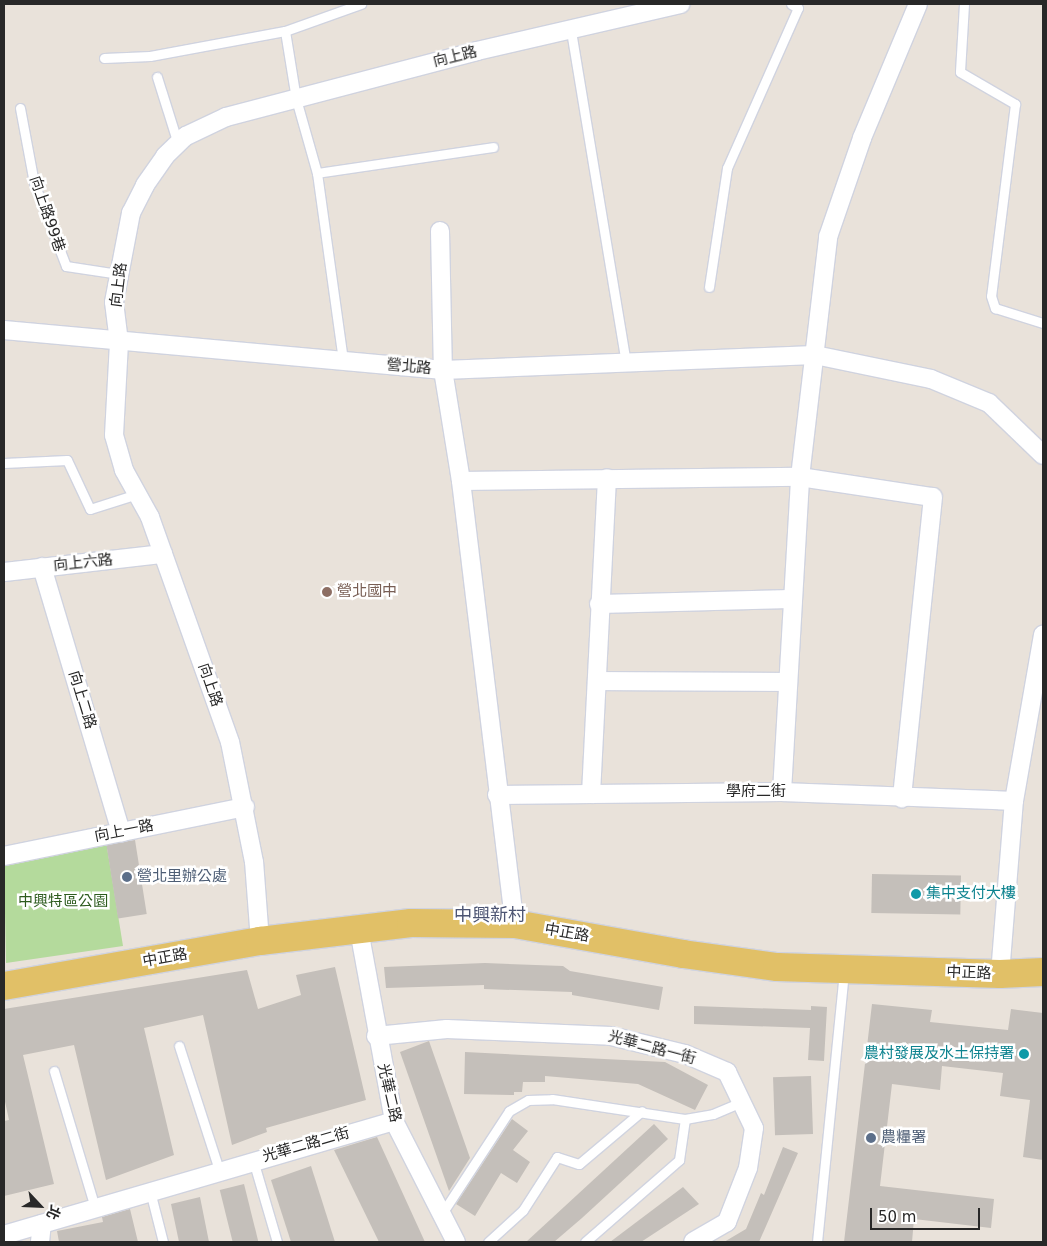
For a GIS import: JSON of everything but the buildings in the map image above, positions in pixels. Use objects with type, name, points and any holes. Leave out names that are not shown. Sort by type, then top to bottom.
[{"type":"main road","name":"中正路","points":[[4,986],[260,942],[411,923],[515,924],[749,963],[844,969],[1000,974],[1043,972]]},
{"type":"street","name":"向上路","points":[[260,942],[254,862],[245,807],[230,742],[150,517],[124,470],[114,435],[120,342],[114,302],[131,213],[144,184],[186,136],[226,117],[477,52],[681,4]]},
{"type":"street","points":[[782,792],[791,599],[800,478],[831,228],[862,138],[918,4]]},
{"type":"street","points":[[440,230],[443,370],[461,481],[497,795],[515,924]]},
{"type":"street","name":"營北路","points":[[4,330],[443,370],[815,355],[931,379],[989,403],[1043,455]]},
{"type":"street","points":[[461,481],[607,478],[800,478],[934,497],[902,798]]},
{"type":"street","points":[[591,794],[599,604],[607,478]]},
{"type":"street","name":"向上六路","points":[[4,572],[163,554]]},
{"type":"street","name":"向上二路","points":[[42,568],[121,832]]},
{"type":"street","points":[[599,604],[791,599]]},
{"type":"street","points":[[1000,974],[1014,801],[1043,635]]},
{"type":"street","points":[[597,681],[787,682]]},
{"type":"street","name":"學府二街","points":[[497,795],[782,792],[1014,801]]},
{"type":"street","name":"向上一路","points":[[4,856],[245,807]]},
{"type":"street","name":"光華二路","points":[[359,930],[376,1036],[394,1121],[440,1216],[456,1242]]},
{"type":"street","name":"光華二路一街","points":[[376,1036],[447,1029],[611,1036],[684,1054],[727,1072],[743,1101],[754,1128],[748,1168],[727,1222],[694,1242]]},
{"type":"street","name":"光華二路二街","points":[[4,1235],[253,1160],[394,1121]]},
{"type":"street","points":[[40,1242],[42,1224]]},
{"type":"lane","points":[[104,58],[150,56],[285,31],[344,6],[361,4]]},
{"type":"lane","points":[[709,287],[727,168],[798,8],[791,4]]},
{"type":"lane","points":[[964,4],[960,72],[1015,104],[991,296],[995,308],[1043,323]]},
{"type":"lane","points":[[285,31],[296,99],[317,173],[343,361]]},
{"type":"lane","points":[[572,31],[626,363]]},
{"type":"lane","points":[[157,77],[178,144]]},
{"type":"lane","name":"向上路99巷","points":[[20,108],[34,183],[66,266],[119,274]]},
{"type":"lane","points":[[317,173],[493,147]]},
{"type":"lane","points":[[4,463],[67,460],[90,509],[138,494]]},
{"type":"lane","points":[[817,1242],[844,969]]},
{"type":"lane","points":[[179,1046],[219,1170]]},
{"type":"lane","points":[[54,1071],[95,1208]]},
{"type":"lane","points":[[440,1216],[508,1111],[528,1100],[552,1099],[686,1119],[714,1114],[743,1101]]},
{"type":"lane","points":[[488,1242],[523,1210],[557,1157],[578,1164],[642,1111]]},
{"type":"lane","points":[[585,1242],[679,1160],[686,1119]]},
{"type":"lane","points":[[253,1160],[277,1242]]},
{"type":"lane","points":[[150,1191],[163,1242]]},
{"type":"green space","name":"中興特區公園","points":[[106,841],[123,946],[6,963],[4,862]]},
{"type":"place","name":"營北國中","points":[[327,592]]},
{"type":"place","name":"營北里辦公處","points":[[127,877]]},
{"type":"place","name":"集中支付大樓","points":[[916,894]]},
{"type":"place","name":"農村發展及水土保持署","points":[[1024,1054]]},
{"type":"place","name":"農糧署","points":[[871,1138]]},
{"type":"district","name":"中興新村","points":[[490,915]]}]
